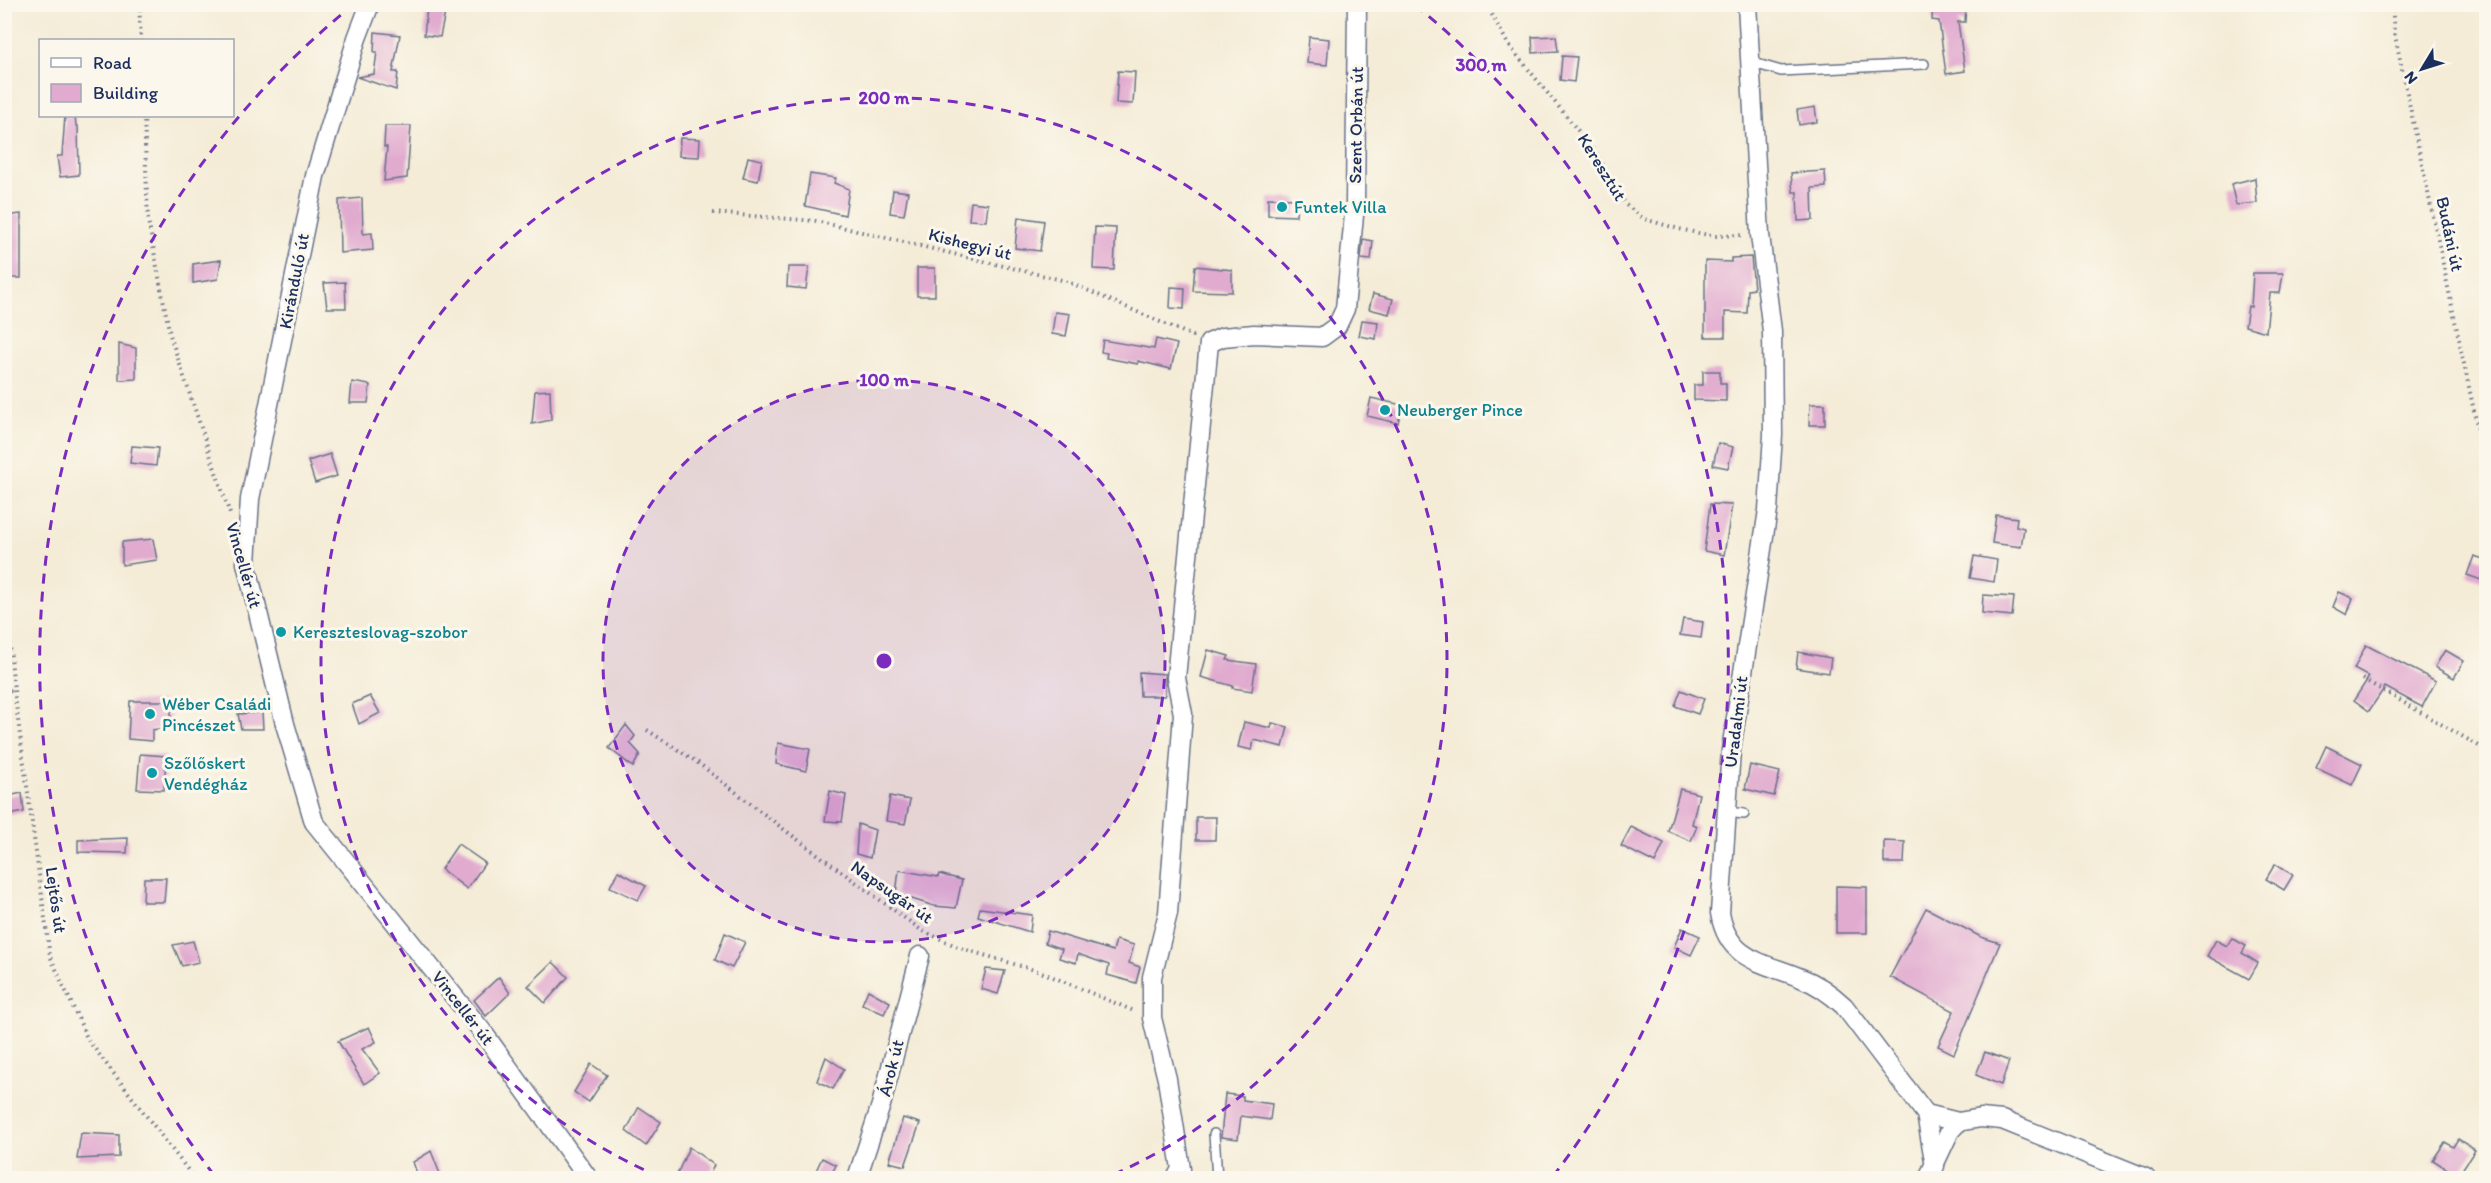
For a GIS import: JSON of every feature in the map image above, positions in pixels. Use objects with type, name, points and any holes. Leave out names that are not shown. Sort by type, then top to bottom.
[{"type":"street","name":"Kiránduló út","points":[[246,563],[250,500],[315,176],[357,38],[370,4]]},
{"type":"street","name":"Szent Orbán út","points":[[1209,343],[1223,337],[1254,334],[1322,337],[1337,326],[1345,309],[1355,205],[1357,4]]},
{"type":"street","points":[[1747,4],[1760,235]]},
{"type":"street","name":"Uradalmi út","points":[[1760,235],[1772,331],[1772,459],[1768,510],[1731,750],[1735,813],[1719,900],[1722,923],[1734,947],[1751,960],[1803,978],[1828,991],[1844,1006],[1926,1114]]},
{"type":"street","points":[[1176,1179],[1181,1169],[1167,1079],[1152,1018],[1152,977],[1168,913],[1183,714],[1176,678],[1209,343]]},
{"type":"street","name":"Vincellér út","points":[[246,563],[285,724],[315,822],[482,1031],[588,1179]]},
{"type":"street","name":"Árok út","points":[[857,1179],[881,1105],[920,956]]},
{"type":"street","points":[[1931,1172],[1926,1114],[1958,1122],[1981,1118],[2002,1120],[2146,1179]]},
{"type":"street","points":[[1931,1172],[1950,1131],[1958,1122]]},
{"type":"lane","points":[[1750,62],[1781,71],[1924,64]]},
{"type":"lane","points":[[1214,1134],[1217,1179]]},
{"type":"path","points":[[140,4],[141,39]]},
{"type":"path","name":"Keresztút","points":[[1486,4],[1508,44],[1596,153],[1626,206],[1644,219],[1679,229],[1713,236],[1760,235]]},
{"type":"path","name":"Budáni út","points":[[2392,4],[2394,31],[2487,468]]},
{"type":"path","name":"Vincellér út","points":[[144,117],[148,220],[170,334],[232,519]]},
{"type":"path","name":"Kishegyi út","points":[[713,213],[816,221],[1066,281],[1209,343]]},
{"type":"path","name":"Lejtős út","points":[[4,583],[14,690],[50,956],[88,1040],[194,1179]]},
{"type":"path","points":[[2363,679],[2487,750]]},
{"type":"path","points":[[4,692],[14,690]]},
{"type":"path","name":"Napsugár út","points":[[647,730],[698,762],[827,862],[921,930],[960,948],[1041,972],[1152,1018]]},
{"type":"building","points":[[1933,4],[1966,4],[1965,22],[1958,22],[1965,71],[1946,74],[1939,21],[1932,20]]},
{"type":"building","points":[[427,8],[445,13],[440,37],[424,35]]},
{"type":"building","points":[[375,32],[400,35],[393,72],[398,72],[396,90],[357,77],[374,74],[377,52],[374,52]]},
{"type":"building","points":[[1556,36],[1558,51],[1533,53],[1532,37]]},
{"type":"building","points":[[1309,37],[1329,39],[1327,65],[1307,63]]},
{"type":"building","points":[[1562,56],[1577,57],[1574,82],[1560,80]]},
{"type":"building","points":[[1118,71],[1135,72],[1133,104],[1116,103]]},
{"type":"building","points":[[1815,107],[1817,122],[1799,125],[1797,110]]},
{"type":"building","points":[[65,117],[75,117],[76,126],[78,126],[79,175],[60,177],[57,156],[62,156]]},
{"type":"building","points":[[385,126],[411,126],[407,178],[384,181],[387,147],[384,147]]},
{"type":"building","points":[[680,138],[700,139],[699,157],[679,156]]},
{"type":"building","points":[[748,157],[762,160],[758,181],[743,178]]},
{"type":"building","points":[[1825,171],[1826,187],[1812,188],[1813,220],[1798,221],[1797,192],[1793,192],[1791,173]]},
{"type":"building","points":[[810,174],[836,178],[834,183],[849,189],[845,215],[805,206]]},
{"type":"building","points":[[2255,178],[2257,203],[2236,205],[2231,184]]},
{"type":"building","points":[[893,190],[908,192],[904,215],[890,213]]},
{"type":"building","points":[[362,198],[363,234],[372,233],[373,250],[340,253],[339,200]]},
{"type":"building","name":"Funtek Villa","points":[[1268,198],[1297,199],[1296,216],[1268,215]]},
{"type":"building","points":[[971,202],[988,204],[986,221],[969,220]]},
{"type":"building","points":[[21,214],[21,278],[4,278],[4,216]]},
{"type":"building","points":[[1018,217],[1044,221],[1040,251],[1015,248]]},
{"type":"building","points":[[1095,227],[1116,228],[1114,270],[1093,269]]},
{"type":"building","points":[[1363,239],[1373,241],[1371,260],[1361,259]]},
{"type":"building","points":[[1751,257],[1754,289],[1748,290],[1747,313],[1725,312],[1725,337],[1705,337],[1705,261],[1731,262],[1731,258]]},
{"type":"building","points":[[221,260],[218,279],[193,283],[193,264]]},
{"type":"building","points":[[1195,266],[1232,270],[1232,292],[1193,291]]},
{"type":"building","points":[[788,267],[809,267],[806,289],[787,287]]},
{"type":"building","points":[[917,268],[935,268],[935,296],[917,296]]},
{"type":"building","points":[[2253,273],[2283,273],[2280,293],[2270,293],[2266,332],[2245,326],[2248,306],[2251,307]]},
{"type":"building","points":[[345,282],[346,308],[327,308],[324,283]]},
{"type":"building","points":[[1171,287],[1185,288],[1184,309],[1170,308]]},
{"type":"building","points":[[1373,294],[1393,299],[1389,314],[1369,309]]},
{"type":"building","points":[[1055,312],[1070,314],[1066,336],[1052,334]]},
{"type":"building","points":[[1362,320],[1378,322],[1376,339],[1359,336]]},
{"type":"building","points":[[1156,339],[1177,344],[1171,369],[1138,361],[1138,364],[1106,358],[1107,353],[1101,352],[1103,340],[1154,349]]},
{"type":"building","points":[[119,344],[136,348],[136,379],[119,380]]},
{"type":"building","points":[[1703,371],[1720,371],[1720,383],[1726,383],[1726,401],[1694,400],[1694,385],[1703,385]]},
{"type":"building","points":[[352,382],[370,385],[368,403],[350,403]]},
{"type":"building","points":[[550,390],[551,420],[532,424],[535,391]]},
{"type":"building","name":"Neuberger Pince","points":[[1371,398],[1402,405],[1398,423],[1367,416]]},
{"type":"building","points":[[1810,404],[1825,404],[1825,425],[1809,425]]},
{"type":"building","points":[[1718,443],[1733,447],[1728,468],[1713,465]]},
{"type":"building","points":[[132,446],[158,448],[156,466],[130,463]]},
{"type":"building","points":[[330,454],[337,476],[315,483],[308,461]]},
{"type":"building","points":[[1710,504],[1732,505],[1724,555],[1704,551]]},
{"type":"building","points":[[1996,515],[2017,518],[2016,526],[2024,528],[2021,547],[1992,543]]},
{"type":"building","points":[[153,539],[157,560],[122,565],[122,542]]},
{"type":"building","points":[[1974,556],[1997,560],[1994,582],[1970,578]]},
{"type":"building","points":[[2474,556],[2487,560],[2487,582],[2467,575]]},
{"type":"building","points":[[2339,592],[2353,598],[2347,615],[2333,607]]},
{"type":"building","points":[[1983,595],[2014,597],[2012,616],[1982,613]]},
{"type":"building","points":[[1683,619],[1703,622],[1701,638],[1680,635]]},
{"type":"building","points":[[2366,645],[2436,681],[2422,707],[2385,687],[2369,711],[2354,700],[2369,677],[2354,669]]},
{"type":"building","points":[[1208,650],[1229,656],[1227,660],[1256,664],[1252,691],[1232,688],[1233,686],[1201,677]]},
{"type":"building","points":[[2445,650],[2464,661],[2454,678],[2435,667]]},
{"type":"building","points":[[1798,652],[1831,658],[1829,673],[1796,668]]},
{"type":"building","points":[[1139,672],[1165,674],[1165,696],[1140,696]]},
{"type":"building","points":[[1681,690],[1704,699],[1698,714],[1675,706]]},
{"type":"building","points":[[370,696],[380,713],[359,724],[352,704]]},
{"type":"building","name":"Wéber Családi Pincészet","points":[[130,701],[171,701],[171,727],[152,730],[152,741],[128,739]]},
{"type":"building","points":[[262,712],[263,729],[241,729],[238,714]]},
{"type":"building","points":[[1244,722],[1271,728],[1272,723],[1288,727],[1283,747],[1254,740],[1252,750],[1238,747]]},
{"type":"building","points":[[626,725],[635,736],[630,743],[640,754],[633,767],[609,748]]},
{"type":"building","points":[[778,743],[810,749],[806,771],[776,764]]},
{"type":"building","points":[[2326,746],[2362,764],[2352,785],[2316,768]]},
{"type":"building","name":"Szőlőskert Vendégház","points":[[140,754],[166,756],[164,790],[137,789]]},
{"type":"building","points":[[1750,765],[1780,772],[1774,796],[1745,789]]},
{"type":"building","points":[[1680,789],[1699,794],[1692,824],[1697,826],[1691,841],[1668,831]]},
{"type":"building","points":[[830,791],[846,795],[842,822],[825,821]]},
{"type":"building","points":[[22,793],[24,812],[4,816],[4,797]]},
{"type":"building","points":[[890,796],[910,800],[905,824],[886,821]]},
{"type":"building","points":[[1196,817],[1216,817],[1215,840],[1196,840]]},
{"type":"building","points":[[858,824],[875,830],[870,858],[856,854]]},
{"type":"building","points":[[1631,827],[1664,843],[1655,863],[1621,846]]},
{"type":"building","points":[[128,838],[127,853],[78,852],[78,840]]},
{"type":"building","points":[[1884,841],[1905,842],[1904,863],[1884,863]]},
{"type":"building","points":[[458,844],[485,863],[467,889],[441,869]]},
{"type":"building","points":[[2275,864],[2293,875],[2284,890],[2266,879]]},
{"type":"building","points":[[899,870],[938,877],[939,874],[962,880],[956,908],[934,906],[896,894]]},
{"type":"building","points":[[618,871],[646,886],[638,900],[610,887]]},
{"type":"building","points":[[144,878],[166,878],[164,902],[143,902]]},
{"type":"building","points":[[1836,886],[1867,887],[1867,933],[1836,933]]},
{"type":"building","points":[[980,908],[1032,915],[1030,932],[978,916]]},
{"type":"building","points":[[1926,908],[1981,937],[2000,943],[1954,1054],[1938,1046],[1954,1011],[1890,977]]},
{"type":"building","points":[[1682,928],[1700,936],[1691,955],[1674,947]]},
{"type":"building","points":[[1048,931],[1113,951],[1116,940],[1134,945],[1129,963],[1140,967],[1136,983],[1107,975],[1109,965],[1078,954],[1076,963],[1059,958],[1062,949],[1045,943]]},
{"type":"building","points":[[725,933],[745,942],[732,968],[715,960]]},
{"type":"building","points":[[2232,938],[2246,946],[2242,953],[2258,963],[2249,979],[2207,956],[2216,940],[2227,946]]},
{"type":"building","points":[[193,941],[199,962],[182,966],[173,945]]},
{"type":"building","points":[[553,962],[568,977],[545,1003],[528,986]]},
{"type":"building","points":[[986,969],[1005,971],[998,994],[981,989]]},
{"type":"building","points":[[499,977],[510,993],[486,1016],[474,1000]]},
{"type":"building","points":[[868,990],[890,1002],[884,1014],[862,1004]]},
{"type":"building","points":[[369,1027],[376,1042],[362,1049],[380,1073],[364,1084],[338,1041]]},
{"type":"building","points":[[1985,1052],[2009,1061],[2001,1085],[1976,1075]]},
{"type":"building","points":[[826,1057],[844,1069],[833,1089],[817,1081]]},
{"type":"building","points":[[591,1064],[607,1075],[589,1102],[574,1092]]},
{"type":"building","points":[[1225,1094],[1243,1096],[1243,1100],[1272,1104],[1270,1120],[1241,1116],[1238,1139],[1221,1137]]},
{"type":"building","points":[[639,1107],[661,1122],[646,1146],[626,1131]]},
{"type":"building","points":[[903,1118],[920,1123],[905,1166],[889,1162]]},
{"type":"building","points":[[81,1133],[119,1135],[119,1157],[77,1159]]},
{"type":"building","points":[[2458,1139],[2475,1150],[2458,1176],[2433,1160],[2445,1142],[2453,1147]]},
{"type":"building","points":[[689,1147],[714,1165],[708,1179],[675,1179]]},
{"type":"building","points":[[431,1151],[442,1179],[419,1179],[413,1162]]},
{"type":"building","points":[[822,1158],[836,1165],[829,1179],[812,1179]]},
{"type":"place","name":"Funtek Villa","points":[[1282,207]]},
{"type":"place","name":"Neuberger Pince","points":[[1385,410]]},
{"type":"place","name":"Kereszteslovag-szobor","points":[[281,632]]},
{"type":"place","name":"Wéber Családi Pincészet","points":[[150,714]]},
{"type":"place","name":"Szőlőskert Vendégház","points":[[152,773]]}]
